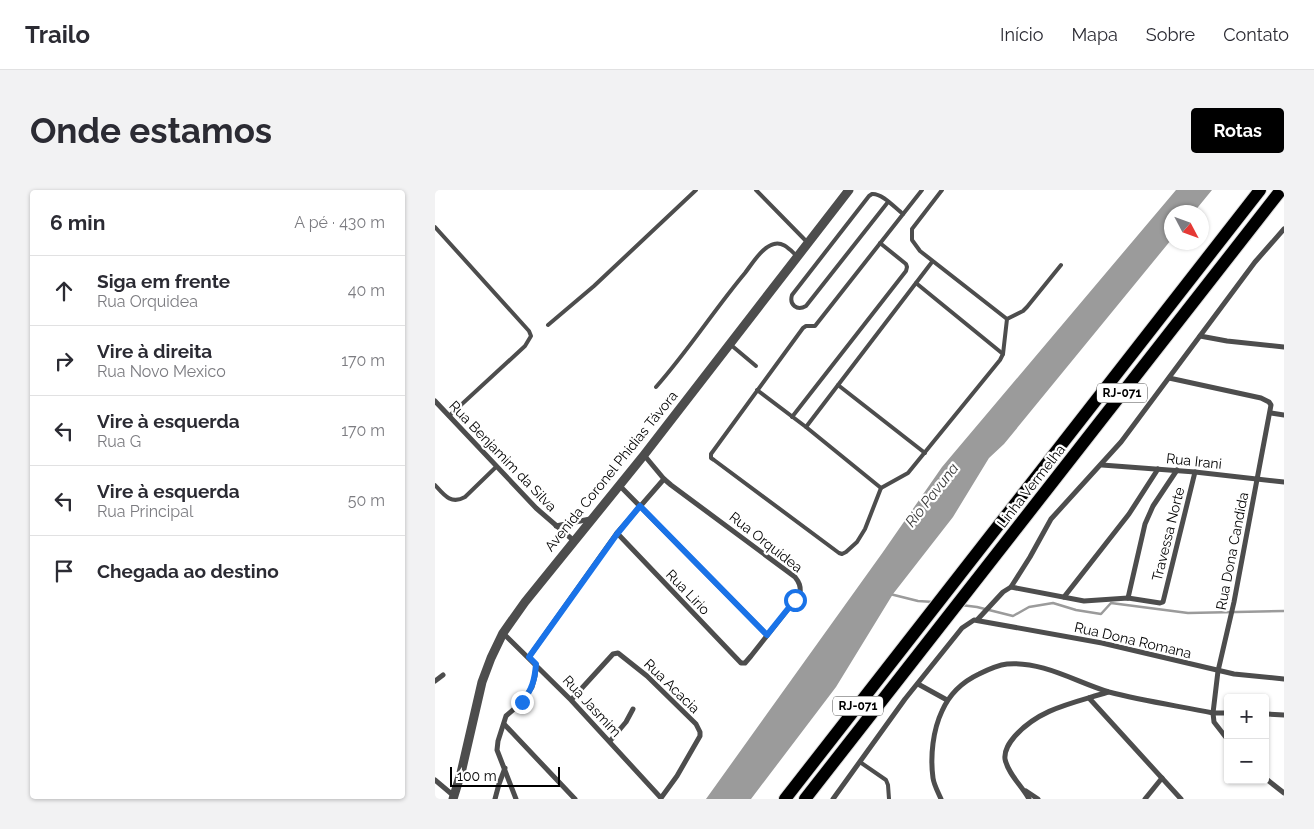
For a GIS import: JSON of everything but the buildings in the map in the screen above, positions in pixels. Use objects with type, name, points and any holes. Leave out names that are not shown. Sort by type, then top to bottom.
[{"type":"highway","name":"Linha Vermelha","points":[[785,799],[1260,190]]},
{"type":"highway","name":"Linha Vermelha","points":[[805,799],[1281,190]]},
{"type":"street","name":"Avenida Coronel Phidias Távora","points":[[453,798],[482,682],[503,633],[573,540],[644,454],[849,190]]},
{"type":"street","points":[[833,799],[905,699],[962,628],[978,619],[1011,586],[1051,519],[1102,465],[1255,262],[1284,229]]},
{"type":"street","points":[[1200,336],[1227,342],[1284,347]]},
{"type":"street","points":[[1169,378],[1261,398],[1269,402],[1271,413],[1284,415]]},
{"type":"street","name":"Rua Benjamim da Silva","points":[[435,401],[536,508],[573,540]]},
{"type":"street","name":"Rua Dona Candida","points":[[1213,713],[1218,671],[1231,620],[1271,413]]},
{"type":"street","name":"Rua Orquidea","points":[[644,454],[664,479],[791,573],[799,582],[800,594],[745,663]]},
{"type":"street","name":"Rua Irani","points":[[1102,465],[1177,470],[1284,482]]},
{"type":"street","points":[[1064,597],[1129,514],[1158,469]]},
{"type":"street","points":[[1011,586],[1084,601],[1128,598],[1145,524],[1153,506],[1177,470]]},
{"type":"street","name":"Travessa Norte","points":[[1128,598],[1163,602],[1195,472]]},
{"type":"street","points":[[529,657],[617,534],[664,479]]},
{"type":"street","points":[[619,485],[767,635]]},
{"type":"street","name":"Rua Benjamim da Silva","points":[[556,526],[590,519]]},
{"type":"street","name":"Rua Lirio","points":[[617,534],[731,653],[741,663],[745,663]]},
{"type":"street","name":"Rua Dona Romana","points":[[978,619],[1102,643],[1218,671],[1284,679]]},
{"type":"street","name":"Rua Jasmim","points":[[503,633],[571,700],[661,798]]},
{"type":"street","name":"Rua Acacia","points":[[571,700],[613,654],[618,653],[647,676],[696,724],[700,732],[698,740],[677,776],[661,798]]},
{"type":"street","points":[[516,799],[497,750],[498,741],[506,716],[522,702],[532,687],[536,664]]},
{"type":"street","points":[[941,799],[933,778],[933,747],[937,722],[947,700],[968,679],[1006,664],[1029,665],[1057,672],[1108,691],[1213,713],[1224,713]]},
{"type":"street","points":[[435,681],[443,675]]},
{"type":"street","points":[[918,684],[947,700]]},
{"type":"street","points":[[1029,799],[1009,769],[1006,761],[1005,752],[1008,743],[1037,716],[1050,709],[1108,691]]},
{"type":"street","points":[[1089,698],[1181,799]]},
{"type":"street","points":[[610,741],[626,722],[633,709]]},
{"type":"street","points":[[1213,713],[1215,722],[1227,739]]},
{"type":"street","points":[[1269,714],[1284,715]]},
{"type":"street","points":[[504,724],[575,799]]},
{"type":"street","points":[[495,799],[505,768]]},
{"type":"street","points":[[1145,799],[1162,778]]},
{"type":"street","points":[[435,780],[453,798]]},
{"type":"street","points":[[1269,781],[1284,793]]},
{"type":"street","points":[[1024,790],[1038,799]]},
{"type":"lane","points":[[548,325],[594,286],[696,190]]},
{"type":"lane","points":[[756,190],[807,243]]},
{"type":"lane","points":[[922,190],[815,326],[803,328],[711,454],[711,458],[842,554],[857,542],[862,534],[881,488],[908,473],[1000,360],[1003,354],[1007,319]]},
{"type":"lane","points":[[942,190],[915,224],[911,235],[915,246],[932,262],[1007,319]]},
{"type":"lane","points":[[888,202],[806,306],[796,308],[792,304],[792,295],[869,196],[875,193],[888,202],[903,214]]},
{"type":"lane","points":[[435,227],[529,331],[531,336],[525,346],[449,416]]},
{"type":"lane","points":[[656,387],[669,373],[726,295],[763,252],[773,244],[778,243],[797,256]]},
{"type":"lane","points":[[793,417],[906,271],[906,264],[880,243]]},
{"type":"lane","points":[[806,427],[932,262]]},
{"type":"lane","points":[[1007,319],[1023,311],[1061,265]]},
{"type":"lane","points":[[916,283],[1003,354]]},
{"type":"lane","points":[[730,343],[756,366]]},
{"type":"lane","points":[[838,384],[925,454]]},
{"type":"lane","points":[[757,390],[881,488]]},
{"type":"lane","points":[[435,485],[447,497],[459,500],[465,497],[496,467]]},
{"type":"lane","points":[[860,762],[886,780],[889,799]]},
{"type":"water","name":"Rio Pavuna","points":[[1176,190],[1212,190],[1200,205],[1164,205],[1164,249],[1004,444],[989,458],[953,517],[893,594],[836,687],[751,799],[706,799],[883,552],[942,467]]},
{"type":"waterway","points":[[890,594],[918,601],[934,602]]},
{"type":"waterway","points":[[961,605],[1013,616],[1029,607],[1053,603],[1076,610],[1101,614],[1111,603],[1188,613],[1284,611]]},
{"type":"route","points":[[522,702],[532,687],[535,676],[536,664],[529,657],[617,534],[640,506],[767,635],[795,600]]}]
